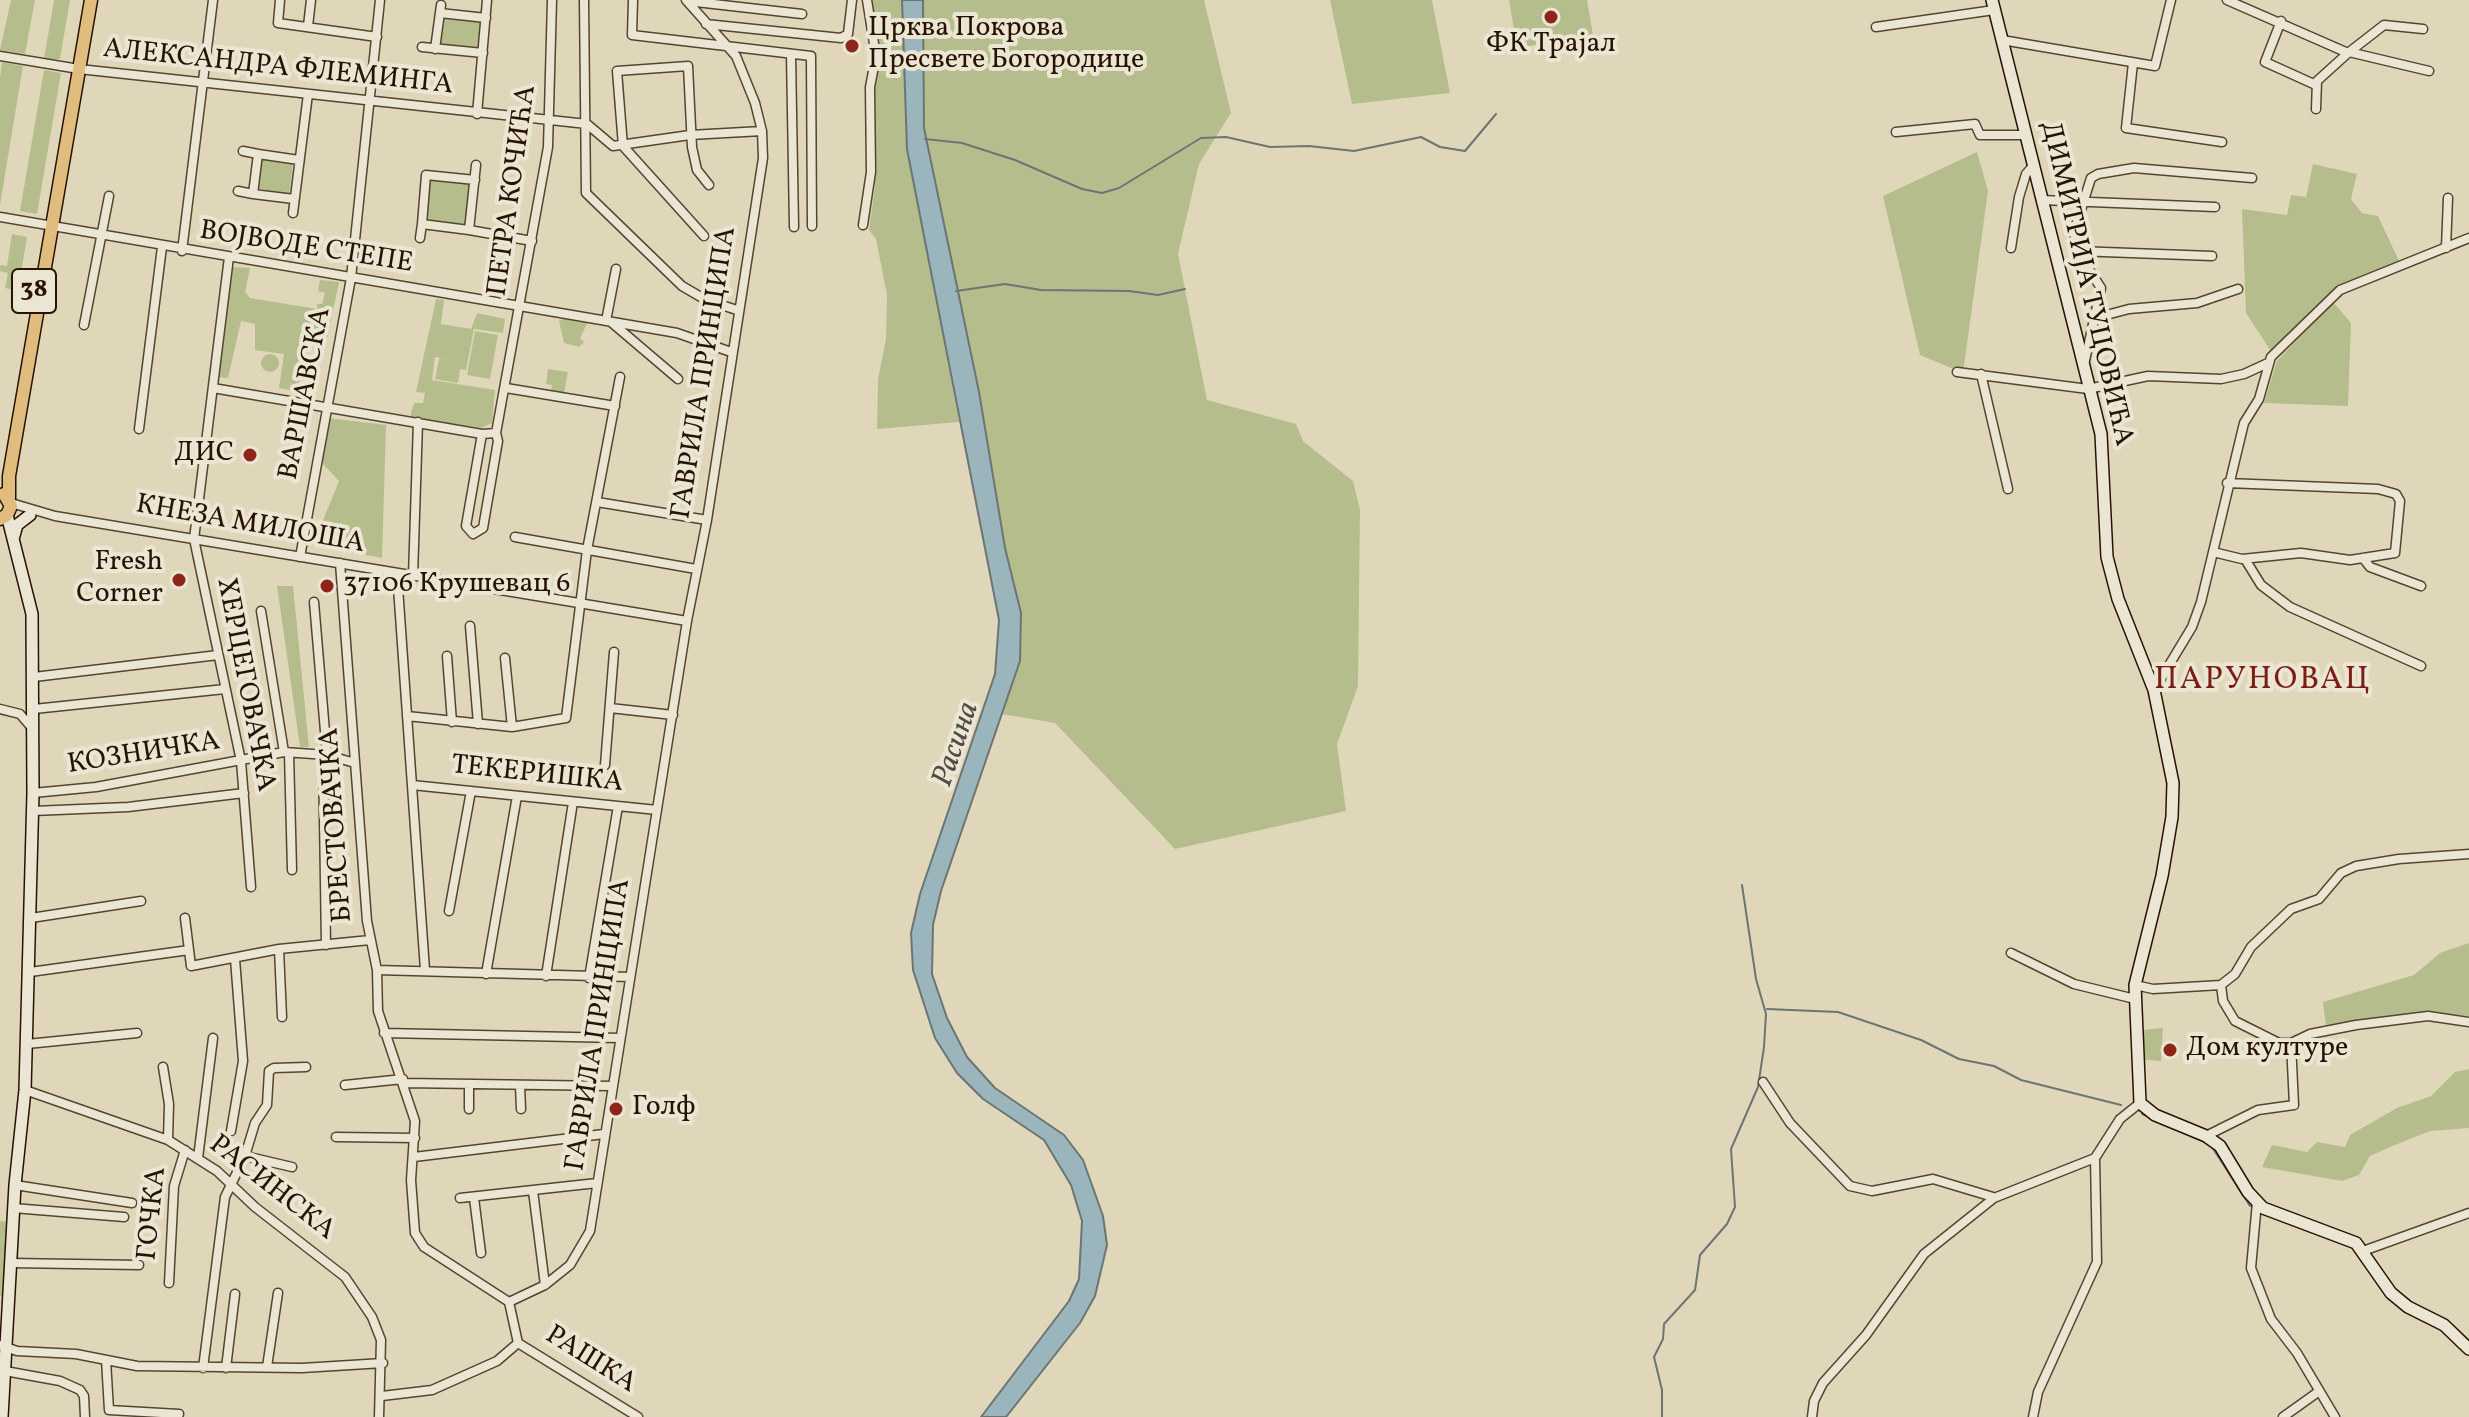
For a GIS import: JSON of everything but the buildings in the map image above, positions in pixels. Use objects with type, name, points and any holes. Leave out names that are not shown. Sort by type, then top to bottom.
[{"type":"main road","name":"38","points":[[1,479],[75,69],[83,0]]},
{"type":"main road","name":"38","points":[[75,69],[91,0]]},
{"type":"main road","name":"38","points":[[5,509],[48,226]]},
{"type":"street","points":[[182,251],[213,0]]},
{"type":"street","points":[[280,0],[278,23],[377,37]]},
{"type":"street","points":[[308,26],[311,0]]},
{"type":"street","name":"ВАРШАВСКА","points":[[300,557],[351,278],[380,0]]},
{"type":"street","points":[[477,114],[487,0]]},
{"type":"street","name":"ПЕТРА КОЧИЋА","points":[[482,434],[466,526],[473,534],[483,528],[498,441],[496,433],[551,122],[552,0]]},
{"type":"street","points":[[584,0],[585,182],[590,199],[682,286],[706,300],[737,310]]},
{"type":"street","points":[[633,0],[632,35],[811,56],[812,226]]},
{"type":"street","points":[[686,0],[802,14]]},
{"type":"street","name":"ГАВРИЛА ПРИНЦИПА","points":[[509,1302],[545,1285],[570,1265],[584,1246],[590,1231],[763,158],[762,131],[749,85],[736,56],[686,0]]},
{"type":"street","points":[[705,24],[844,37],[852,0]]},
{"type":"street","points":[[863,225],[871,172],[870,87],[876,56],[867,0]]},
{"type":"street","points":[[2002,40],[2155,66],[2171,0]]},
{"type":"street","points":[[2227,0],[2349,53],[2429,71]]},
{"type":"street","points":[[1876,27],[1993,5]]},
{"type":"street","name":"ДИМИТРИЈА ТУЦОВИЋА","points":[[1993,5],[2103,448],[2107,557],[2118,599],[2154,690],[2173,783],[2172,817],[2135,985],[2140,1103]]},
{"type":"street","points":[[435,49],[440,9],[486,18]]},
{"type":"street","points":[[2281,21],[2265,62],[2316,85]]},
{"type":"street","points":[[2316,109],[2316,85],[2384,25],[2423,29]]},
{"type":"street","points":[[422,47],[483,53]]},
{"type":"street","points":[[791,54],[794,227]]},
{"type":"street","name":"АЛЕКСАНДРА ФЛЕМИНГА","points":[[0,56],[75,69],[587,124]]},
{"type":"street","points":[[2133,63],[2126,128],[2222,142]]},
{"type":"street","points":[[704,236],[623,146],[617,71],[688,66],[690,135],[697,170],[709,185]]},
{"type":"street","points":[[293,213],[308,94]]},
{"type":"street","points":[[587,124],[608,144],[623,146],[690,135],[762,131]]},
{"type":"street","points":[[1896,132],[1975,124],[1980,135],[2025,135]]},
{"type":"street","points":[[243,151],[299,160]]},
{"type":"street","points":[[253,194],[258,154]]},
{"type":"street","points":[[469,230],[476,165]]},
{"type":"street","points":[[2011,248],[2019,197],[2026,174],[2033,166]]},
{"type":"street","points":[[2083,369],[2101,288],[2077,251],[2074,232],[2091,178],[2116,169],[2252,178]]},
{"type":"street","points":[[415,174],[475,180]]},
{"type":"street","points":[[420,238],[426,175]]},
{"type":"street","points":[[238,191],[294,199]]},
{"type":"street","points":[[84,325],[109,196]]},
{"type":"street","points":[[2446,248],[2448,198]]},
{"type":"street","points":[[2041,200],[2215,207]]},
{"type":"street","name":"ВОЈВОДЕ СТЕПЕ","points":[[0,217],[182,251],[608,321],[689,336],[731,352]]},
{"type":"street","points":[[422,224],[532,241]]},
{"type":"street","points":[[2244,374],[2268,363],[2333,295],[2469,238]]},
{"type":"street","points":[[139,429],[162,247]]},
{"type":"street","points":[[2077,251],[2212,256]]},
{"type":"street","name":"ХЕРЦЕГОВАЧКА","points":[[229,257],[194,539],[241,761],[251,887]]},
{"type":"street","points":[[616,269],[608,321],[678,379]]},
{"type":"street","points":[[2095,318],[2129,309],[2208,301],[2238,289]]},
{"type":"street","points":[[2154,690],[2192,627],[2208,580],[2227,483],[2244,423],[2259,399],[2268,363]]},
{"type":"street","points":[[1957,372],[2088,389],[2137,377],[2163,375],[2200,381],[2244,374],[2253,375],[2263,384]]},
{"type":"street","points":[[1981,374],[2008,489]]},
{"type":"street","points":[[407,716],[512,727],[566,718],[587,550],[620,377]]},
{"type":"street","points":[[213,388],[482,434],[496,433]]},
{"type":"street","points":[[506,388],[615,406]]},
{"type":"street","points":[[413,576],[418,422]]},
{"type":"street","points":[[2213,552],[2245,559],[2301,553],[2363,558],[2395,553],[2400,501],[2396,494],[2378,489],[2227,483]]},
{"type":"street","points":[[597,502],[707,520]]},
{"type":"street","points":[[2,1417],[13,1208],[25,1090],[34,709],[32,614],[5,509]]},
{"type":"street","name":"КНЕЗА МИЛОША","points":[[5,509],[30,515],[55,516]]},
{"type":"street","name":"КНЕЗА МИЛОША","points":[[5,509],[687,621]]},
{"type":"street","points":[[13,539],[17,525],[30,515]]},
{"type":"street","points":[[515,537],[696,569]]},
{"type":"street","points":[[2363,558],[2370,567],[2421,586]]},
{"type":"street","points":[[2245,559],[2261,585],[2290,607],[2421,666]]},
{"type":"street","name":"БРЕСТОВАЧКА","points":[[340,563],[370,940],[377,970],[378,1011],[415,1121],[412,1200],[418,1241],[509,1302]]},
{"type":"street","points":[[397,573],[425,970]]},
{"type":"street","points":[[314,602],[325,755],[326,945]]},
{"type":"street","points":[[261,611],[286,752],[292,870]]},
{"type":"street","points":[[470,626],[478,724]]},
{"type":"street","points":[[605,765],[614,652]]},
{"type":"street","points":[[34,677],[218,655]]},
{"type":"street","points":[[447,656],[452,722]]},
{"type":"street","points":[[505,658],[512,727]]},
{"type":"street","points":[[2145,665],[2168,667]]},
{"type":"street","points":[[34,709],[225,689]]},
{"type":"street","points":[[2,709],[24,705],[34,695]]},
{"type":"street","points":[[610,708],[673,715]]},
{"type":"street","points":[[2,709],[25,718],[33,731]]},
{"type":"street","name":"КОЗНИЧКА","points":[[33,793],[96,787],[286,752],[325,755],[355,763]]},
{"type":"street","name":"ТЕКЕРИШКА","points":[[412,785],[657,810]]},
{"type":"street","points":[[449,911],[471,791]]},
{"type":"street","points":[[33,811],[128,807],[244,793]]},
{"type":"street","points":[[486,974],[517,796]]},
{"type":"street","points":[[546,976],[573,802]]},
{"type":"street","points":[[589,978],[618,806]]},
{"type":"street","points":[[2135,985],[2153,989],[2221,985],[2235,974],[2251,947],[2291,909],[2319,899],[2341,873],[2372,864],[2469,854]]},
{"type":"street","points":[[31,918],[141,901]]},
{"type":"street","points":[[185,918],[191,966],[279,949],[370,940]]},
{"type":"street","points":[[279,949],[282,1017]]},
{"type":"street","points":[[30,972],[189,950]]},
{"type":"street","points":[[2011,953],[2074,984],[2135,999]]},
{"type":"street","points":[[231,1131],[243,1061],[235,959]]},
{"type":"street","points":[[377,970],[630,977]]},
{"type":"street","points":[[2221,985],[2223,1001],[2235,1021],[2270,1040],[2291,1043],[2310,1034],[2428,1016],[2469,1022]]},
{"type":"street","points":[[27,1044],[137,1033]]},
{"type":"street","points":[[384,1033],[620,1038]]},
{"type":"street","points":[[198,1158],[213,1038]]},
{"type":"street","points":[[2206,1136],[2258,1110],[2294,1105],[2291,1043]]},
{"type":"street","points":[[163,1067],[169,1104],[168,1140]]},
{"type":"street","points":[[203,1368],[214,1261],[225,1197],[245,1156],[255,1123],[267,1105],[270,1069],[306,1067]]},
{"type":"street","points":[[345,1085],[404,1081],[611,1086]]},
{"type":"street","points":[[1763,1082],[1790,1123],[1850,1186],[1872,1191],[1933,1179],[1994,1198]]},
{"type":"street","points":[[469,1084],[469,1109]]},
{"type":"street","points":[[520,1086],[521,1109]]},
{"type":"street","name":"РАСИНСКА","points":[[25,1090],[168,1140],[231,1183],[255,1207],[345,1277],[372,1317],[381,1340],[383,1363],[379,1417]]},
{"type":"street","points":[[2033,1417],[2038,1392],[2097,1262],[2095,1158],[2120,1119],[2140,1103],[2155,1115],[2206,1136],[2225,1151],[2257,1202],[2271,1212],[2349,1239],[2363,1251],[2391,1293],[2408,1307],[2444,1325],[2469,1349]]},
{"type":"street","points":[[414,1157],[604,1134]]},
{"type":"street","points":[[336,1137],[415,1138]]},
{"type":"street","name":"ГОЧКА","points":[[169,1283],[174,1186],[185,1150]]},
{"type":"street","points":[[245,1156],[292,1167]]},
{"type":"street","points":[[1812,1417],[1814,1401],[1823,1383],[1846,1358],[1924,1254],[1994,1198],[2095,1158]]},
{"type":"street","points":[[460,1198],[597,1183]]},
{"type":"street","points":[[15,1185],[132,1203]]},
{"type":"street","points":[[533,1191],[545,1285]]},
{"type":"street","points":[[474,1198],[481,1253]]},
{"type":"street","points":[[2257,1202],[2251,1268],[2271,1319],[2297,1353],[2335,1417]]},
{"type":"street","points":[[13,1208],[124,1217]]},
{"type":"street","points":[[2363,1251],[2469,1213]]},
{"type":"street","points":[[11,1263],[139,1265]]},
{"type":"street","points":[[267,1367],[278,1293]]},
{"type":"street","points":[[226,1368],[235,1294]]},
{"type":"street","name":"РАШКА","points":[[509,1302],[518,1343],[638,1417]]},
{"type":"street","name":"РАШКА","points":[[382,1396],[432,1390],[497,1361],[518,1343]]},
{"type":"street","points":[[4,1346],[137,1366],[226,1368],[383,1363]]},
{"type":"street","points":[[106,1360],[109,1410],[179,1414]]},
{"type":"street","points":[[5,1371],[60,1381],[80,1390],[84,1396],[85,1417]]},
{"type":"street","points":[[2283,1417],[2318,1392]]},
{"type":"green space","points":[[11,0],[35,0],[25,54],[0,50]]},
{"type":"green space","points":[[54,0],[70,0],[60,59],[44,59]]},
{"type":"green space","points":[[871,0],[902,0],[907,149],[959,422],[877,429],[878,379],[886,339],[887,295],[876,239],[869,230],[875,186],[875,89],[880,58]]},
{"type":"green space","points":[[923,0],[1204,0],[1231,113],[1199,164],[1178,254],[1207,400],[1296,424],[1303,441],[1353,481],[1360,510],[1358,686],[1337,744],[1346,811],[1175,849],[1055,723],[1002,714],[1020,661],[1021,613],[1005,548],[979,392],[924,128]]},
{"type":"green space","points":[[1330,0],[1432,0],[1450,93],[1352,104]]},
{"type":"green space","name":"ФК Трајал","points":[[1509,0],[1587,0],[1593,35],[1517,48]]},
{"type":"green space","points":[[443,16],[482,21],[478,51],[439,46]]},
{"type":"green space","points":[[2,62],[23,66],[0,205],[0,77]]},
{"type":"green space","points":[[44,70],[61,73],[37,214],[20,211]]},
{"type":"green space","points":[[1977,152],[1988,191],[1963,373],[1920,355],[1883,196]]},
{"type":"green space","points":[[263,157],[293,163],[289,195],[257,188]]},
{"type":"green space","points":[[2313,164],[2357,174],[2351,199],[2362,213],[2378,216],[2400,263],[2340,286],[2272,353],[2246,313],[2242,209],[2287,215],[2291,195],[2306,197]]},
{"type":"green space","points":[[433,179],[466,182],[470,186],[467,222],[463,226],[427,219],[428,184]]},
{"type":"green space","points":[[12,234],[27,237],[18,291],[5,288],[8,273],[0,271],[0,265],[7,266]]},
{"type":"green space","points":[[231,267],[250,268],[245,292],[250,298],[317,309],[325,293],[318,291],[320,280],[339,282],[327,339],[307,337],[297,392],[279,388],[284,354],[255,350],[255,324],[241,321],[228,378],[218,377]]},
{"type":"green space","points":[[436,299],[444,300],[441,324],[471,329],[477,313],[505,319],[503,333],[474,329],[466,370],[460,369],[458,383],[435,379],[439,359],[443,359],[435,357],[432,380],[495,390],[492,423],[481,428],[410,417],[414,403],[423,403],[425,393],[416,392]]},
{"type":"green space","points":[[2333,302],[2351,323],[2348,406],[2264,403],[2277,361]]},
{"type":"green space","points":[[566,317],[588,322],[580,338],[584,342],[579,347],[564,343],[559,321]]},
{"type":"green space","points":[[475,331],[498,335],[490,379],[467,375]]},
{"type":"green space","points":[[266,354],[274,354],[279,363],[277,370],[266,372],[261,367],[261,359]]},
{"type":"green space","points":[[548,369],[568,372],[564,393],[551,391],[552,385],[546,384]]},
{"type":"green space","points":[[328,418],[386,425],[382,558],[313,545],[339,481],[321,462]]},
{"type":"green space","points":[[277,586],[293,586],[309,747],[300,747]]},
{"type":"green space","points":[[2469,943],[2469,1016],[2423,1012],[2326,1026],[2323,1002],[2414,975],[2440,953]]},
{"type":"green space","points":[[2163,1028],[2161,1061],[2145,1060],[2143,1030]]},
{"type":"green space","points":[[2469,1069],[2469,1128],[2430,1131],[2390,1147],[2370,1156],[2359,1175],[2342,1181],[2262,1167],[2272,1145],[2307,1152],[2317,1142],[2345,1147],[2350,1135],[2397,1108],[2431,1096],[2455,1072]]},
{"type":"green space","points":[[0,1221],[18,1222],[14,1296],[0,1296]]},
{"type":"water","points":[[902,0],[923,0],[924,128],[979,392],[1005,548],[1021,613],[1020,661],[941,891],[933,925],[932,974],[947,1018],[967,1057],[995,1088],[1064,1135],[1083,1160],[1103,1216],[1107,1245],[1095,1296],[1080,1323],[1006,1417],[981,1417],[1069,1301],[1079,1279],[1082,1221],[1071,1185],[1044,1140],[983,1099],[957,1073],[935,1038],[913,970],[911,933],[920,894],[995,674],[999,620],[907,149]]},
{"type":"waterway","points":[[925,139],[962,143],[1015,160],[1082,189],[1102,193],[1119,188],[1201,138],[1226,137],[1270,147],[1309,146],[1354,151],[1421,137],[1440,147],[1465,151],[1496,114]]},
{"type":"waterway","points":[[956,291],[1005,284],[1041,290],[1129,291],[1158,295],[1185,289]]},
{"type":"waterway","points":[[1662,1417],[1662,1390],[1654,1357],[1663,1339],[1664,1324],[1695,1290],[1700,1255],[1727,1224],[1735,1207],[1731,1149],[1758,1087],[1766,1014],[1756,979],[1742,885]]},
{"type":"waterway","points":[[1767,1009],[1838,1012],[1921,1040],[1959,1059],[1994,1066],[2021,1080],[2121,1105]]},
{"type":"waterway","points":[[2142,1114],[2149,1117]]},
{"type":"waterway","points":[[2191,1136],[2207,1143]]},
{"type":"waterway","points":[[2212,1147],[2250,1206]]},
{"type":"place","name":"ФК Трајал","points":[[1551,17]]},
{"type":"place","name":"Црква Покрова Пресвете Богородице","points":[[852,46]]},
{"type":"place","name":"ДИС","points":[[250,455]]},
{"type":"place","name":"Fresh Corner","points":[[179,580]]},
{"type":"place","name":"37106 Крушевац 6","points":[[327,586]]},
{"type":"place","name":"Дом културе","points":[[2170,1050]]},
{"type":"place","name":"Голф","points":[[616,1109]]},
{"type":"district","name":"ПАРУНОВАЦ","points":[[2263,682]]},
{"type":"water label","name":"Расина","points":[[958,745]]}]
